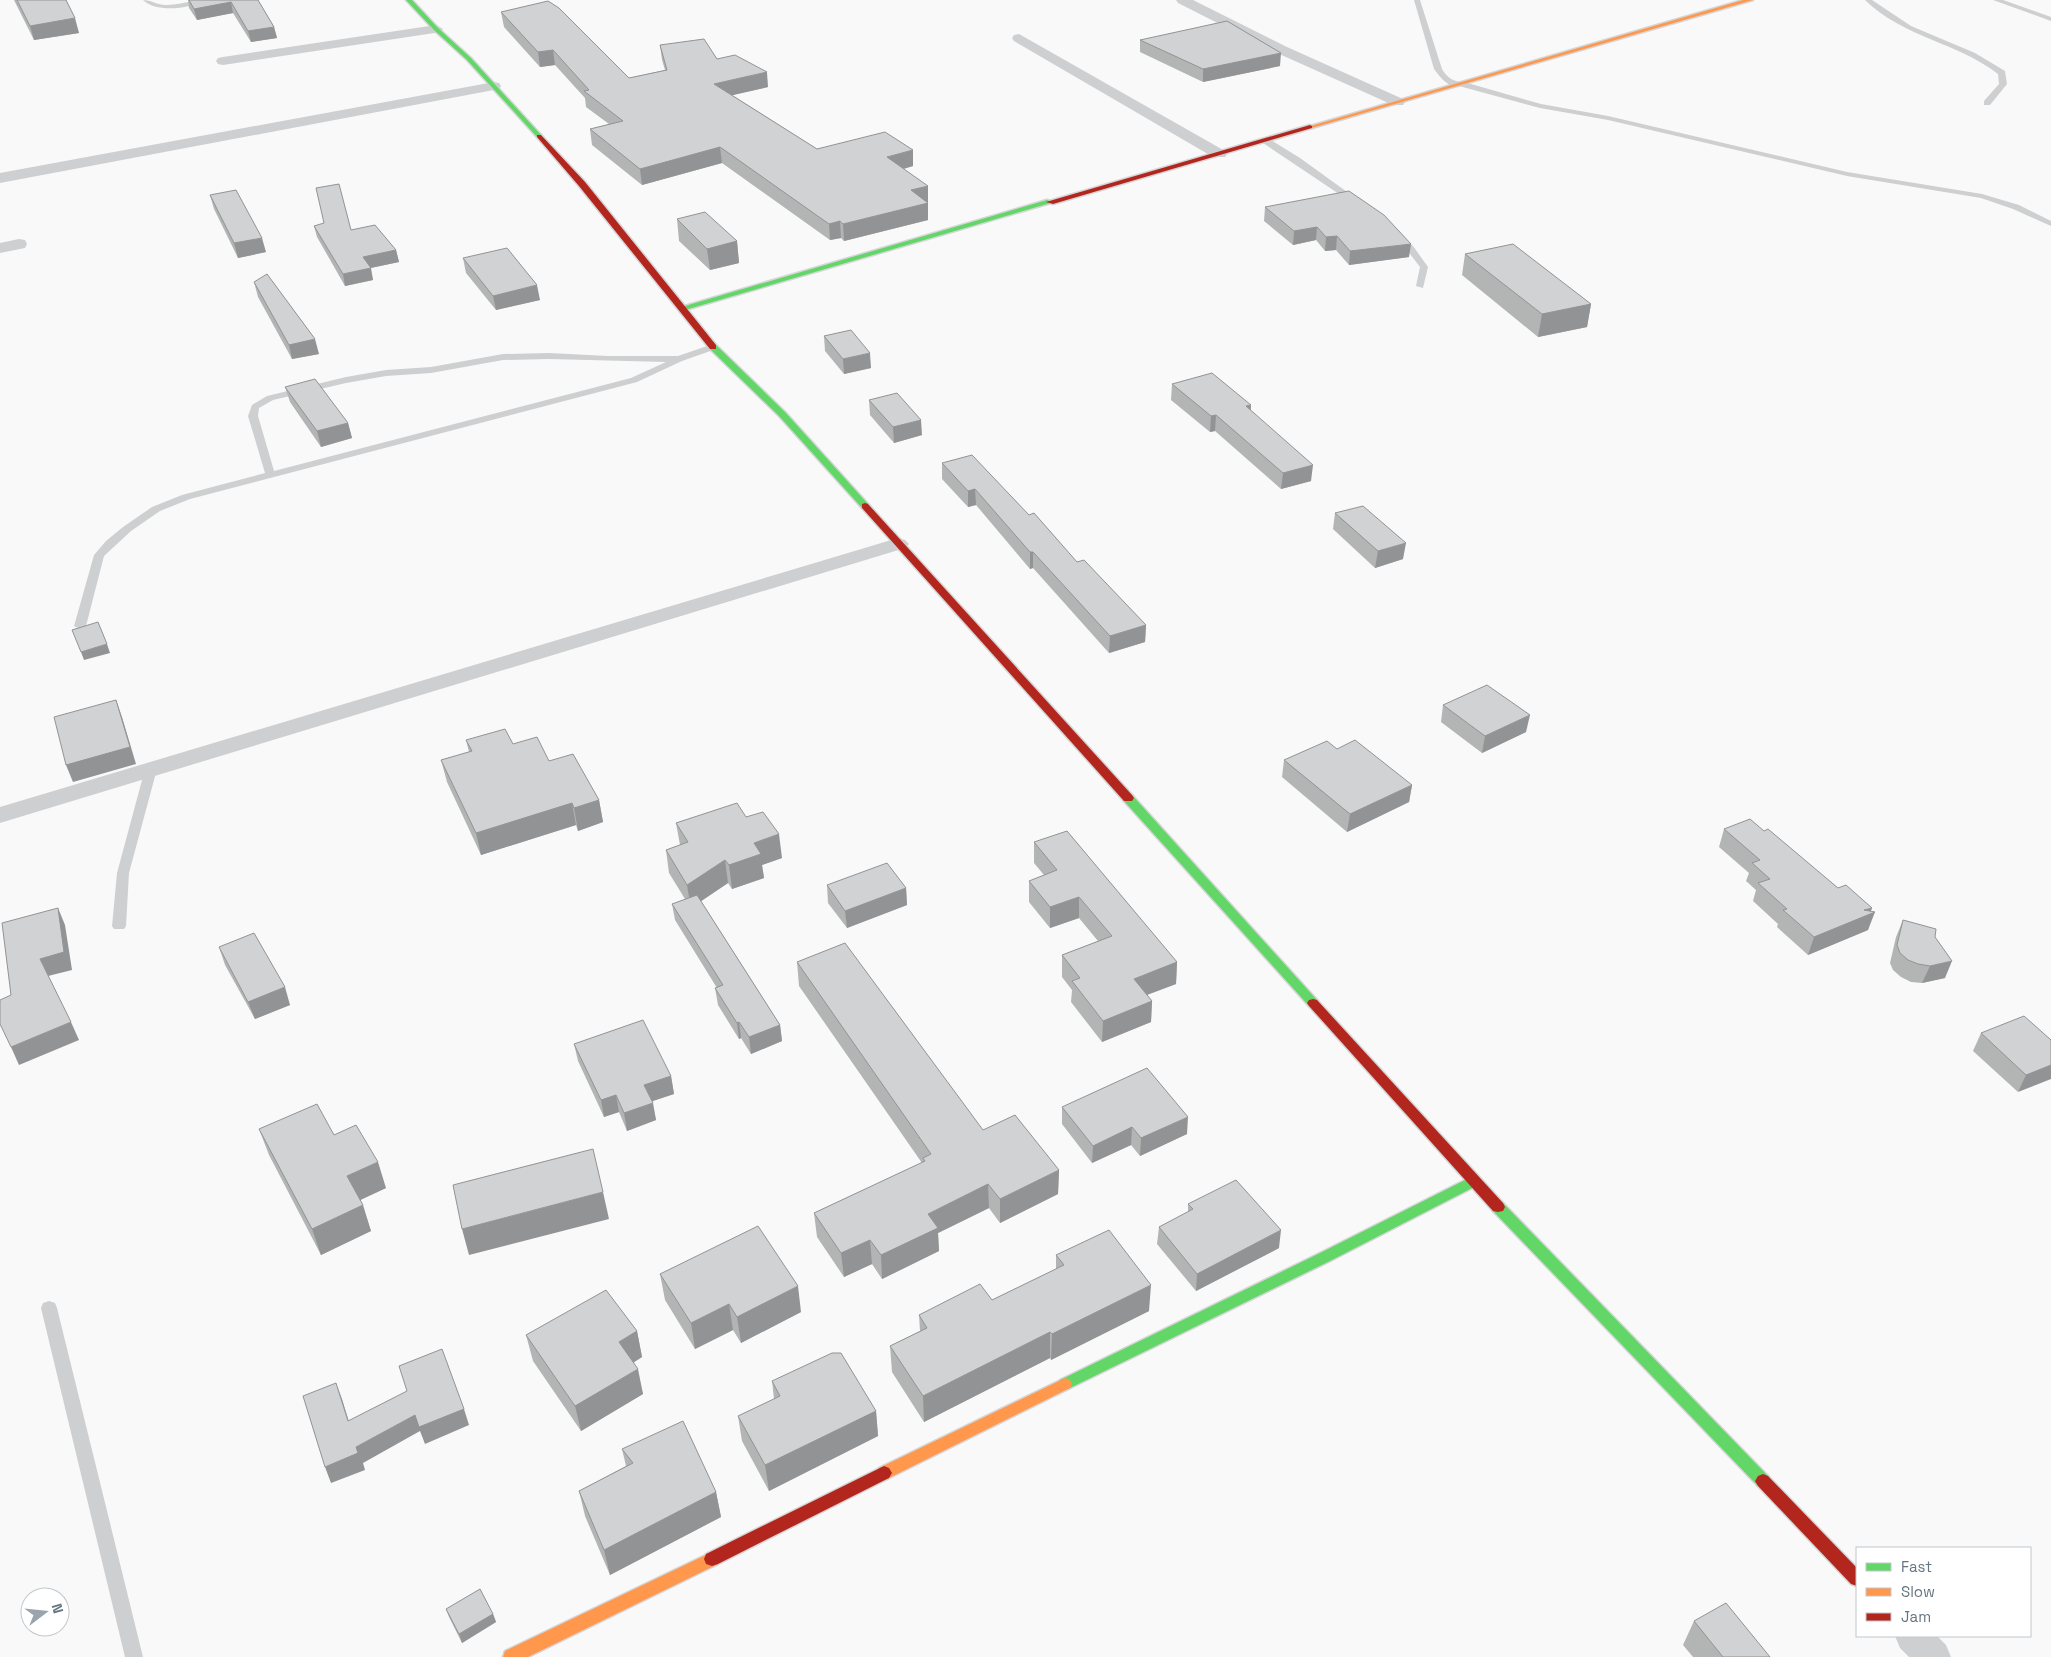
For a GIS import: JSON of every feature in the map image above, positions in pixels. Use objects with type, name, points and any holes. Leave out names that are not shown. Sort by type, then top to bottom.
[{"type":"street","points":[[409,0],[436,29],[469,59],[582,184],[713,347],[782,414],[1473,1181],[1856,1578]]},
{"type":"street","points":[[1184,0],[1282,50],[1398,102]]},
{"type":"street","points":[[682,308],[1750,0]]},
{"type":"street","points":[[223,61],[436,29]]},
{"type":"street","points":[[1019,38],[1219,154]]},
{"type":"street","points":[[0,178],[494,86]]},
{"type":"street","points":[[0,248],[19,244]]},
{"type":"street","points":[[0,815],[898,544]]},
{"type":"street","points":[[511,1657],[655,1588],[1104,1364],[1382,1230],[1473,1181]]},
{"type":"street","points":[[1914,1637],[1933,1657]]},
{"type":"lane","points":[[146,0],[155,7],[202,0]]},
{"type":"lane","points":[[1417,0],[1438,69],[1444,77],[1459,85],[1540,106],[1608,118],[1847,174],[1982,196],[2016,206],[2051,224]]},
{"type":"lane","points":[[1868,0],[1907,27],[1923,35],[1978,55],[2002,73],[2004,84],[1986,103]]},
{"type":"lane","points":[[1996,0],[2051,19]]},
{"type":"lane","points":[[1266,141],[1303,164],[1367,210]]},
{"type":"lane","points":[[1396,235],[1410,248],[1424,268],[1420,286]]},
{"type":"lane","points":[[80,626],[99,555],[127,529],[156,509],[186,497],[625,383],[652,373],[679,359],[713,347]]},
{"type":"lane","points":[[270,475],[253,416],[255,407],[262,401],[270,398],[346,380],[386,373],[431,370],[503,357],[549,356],[608,359],[679,359]]},
{"type":"lane","points":[[119,926],[123,873],[151,769]]},
{"type":"lane","points":[[49,1308],[134,1657]]},
{"type":"building","points":[[17,0],[66,0],[75,18],[30,26]]},
{"type":"building","points":[[189,0],[258,0],[274,27],[248,31],[231,2],[194,9]]},
{"type":"building","points":[[548,1],[559,8],[629,78],[667,70],[660,45],[704,39],[717,59],[735,55],[767,72],[714,84],[817,149],[885,132],[913,150],[887,157],[928,186],[911,190],[928,203],[843,224],[840,221],[829,224],[720,147],[640,169],[590,129],[623,121],[584,91],[589,90],[553,50],[538,52],[501,12]]},
{"type":"building","points":[[1227,21],[1281,53],[1203,69],[1140,40]]},
{"type":"building","points":[[339,184],[351,230],[375,225],[396,250],[363,257],[371,268],[343,274],[314,226],[324,223],[316,188]]},
{"type":"building","points":[[236,190],[262,238],[234,243],[210,195]]},
{"type":"building","points":[[1349,191],[1384,215],[1411,244],[1350,251],[1337,236],[1326,237],[1317,227],[1294,231],[1265,207]]},
{"type":"building","points":[[705,212],[737,241],[707,249],[677,219]]},
{"type":"building","points":[[1513,244],[1591,304],[1542,314],[1465,254]]},
{"type":"building","points":[[507,248],[537,285],[493,296],[463,258]]},
{"type":"building","points":[[267,274],[315,339],[289,345],[254,282]]},
{"type":"building","points":[[851,330],[870,353],[843,359],[824,336]]},
{"type":"building","points":[[1212,373],[1251,405],[1246,406],[1313,465],[1283,473],[1216,415],[1211,416],[1172,384]]},
{"type":"building","points":[[315,379],[348,423],[317,431],[285,387]]},
{"type":"building","points":[[897,393],[921,420],[893,427],[869,400]]},
{"type":"building","points":[[972,455],[1029,515],[1034,513],[1077,562],[1084,560],[1146,625],[1110,636],[1033,552],[1030,552],[975,489],[968,491],[942,463]]},
{"type":"building","points":[[1363,506],[1406,543],[1378,551],[1335,513]]},
{"type":"building","points":[[98,622],[107,644],[81,652],[72,630]]},
{"type":"building","points":[[1487,685],[1530,715],[1485,736],[1443,705]]},
{"type":"building","points":[[116,700],[130,747],[66,765],[54,717]]},
{"type":"building","points":[[505,729],[513,744],[537,737],[549,761],[573,754],[599,800],[574,808],[572,803],[476,833],[441,760],[472,751],[466,740]]},
{"type":"building","points":[[1355,740],[1412,785],[1350,814],[1284,760],[1327,741],[1337,749]]},
{"type":"building","points":[[737,803],[746,817],[763,812],[779,834],[754,843],[761,854],[729,865],[725,860],[687,885],[666,850],[688,842],[676,823]]},
{"type":"building","points":[[1750,819],[1764,831],[1768,829],[1838,888],[1846,885],[1872,908],[1864,910],[1875,912],[1814,937],[1783,910],[1787,909],[1758,883],[1770,879],[1752,863],[1760,860],[1724,829]]},
{"type":"building","points":[[1067,831],[1177,962],[1134,979],[1152,1001],[1103,1021],[1072,981],[1080,978],[1062,955],[1112,936],[1079,897],[1050,907],[1029,881],[1057,870],[1034,842]]},
{"type":"building","points":[[887,863],[906,888],[845,911],[827,885]]},
{"type":"building","points":[[697,895],[780,1025],[749,1037],[739,1022],[737,1023],[715,988],[723,985],[672,904]]},
{"type":"building","points":[[58,908],[64,952],[40,959],[71,1022],[11,1047],[0,1024],[0,1000],[11,995],[2,923]]},
{"type":"building","points":[[1903,920],[1936,929],[1935,937],[1952,961],[1930,966],[1908,960],[1900,953],[1897,945]]},
{"type":"building","points":[[254,933],[285,987],[248,1002],[219,947]]},
{"type":"building","points":[[845,943],[983,1130],[1015,1115],[1059,1170],[1000,1199],[988,1184],[928,1214],[938,1228],[881,1255],[870,1240],[841,1253],[814,1213],[925,1161],[923,1158],[931,1154],[797,962]]},
{"type":"building","points":[[2024,1016],[2051,1040],[2051,1065],[2026,1075],[1981,1033]]},
{"type":"building","points":[[643,1020],[671,1076],[644,1085],[653,1103],[624,1113],[616,1095],[601,1100],[574,1044]]},
{"type":"building","points":[[1147,1068],[1188,1117],[1141,1138],[1132,1127],[1093,1146],[1062,1107]]},
{"type":"building","points":[[317,1104],[334,1135],[356,1125],[378,1162],[347,1176],[363,1205],[312,1229],[259,1129]]},
{"type":"building","points":[[593,1149],[603,1192],[462,1229],[453,1185]]},
{"type":"building","points":[[1236,1180],[1281,1230],[1197,1274],[1159,1227],[1193,1209],[1188,1204]]},
{"type":"building","points":[[758,1226],[798,1286],[737,1317],[729,1304],[691,1323],[660,1274]]},
{"type":"building","points":[[1109,1230],[1151,1285],[1052,1334],[1050,1332],[923,1396],[890,1346],[927,1328],[919,1315],[980,1284],[992,1300],[1064,1265],[1056,1255]]},
{"type":"building","points":[[606,1290],[637,1331],[619,1342],[638,1369],[575,1406],[526,1335]]},
{"type":"building","points":[[442,1349],[464,1409],[419,1427],[415,1415],[356,1447],[358,1453],[325,1467],[303,1396],[336,1383],[348,1421],[407,1391],[399,1366]]},
{"type":"building","points":[[832,1353],[841,1353],[876,1411],[765,1465],[738,1416],[780,1396],[772,1381]]},
{"type":"building","points":[[683,1421],[716,1492],[604,1550],[579,1491],[633,1463],[622,1449]]},
{"type":"building","points":[[480,1589],[493,1614],[459,1634],[446,1609]]},
{"type":"building","points":[[1726,1603],[1770,1657],[1723,1657],[1694,1621]]},
{"type":"traffic: fast","points":[[409,0],[436,29],[469,59],[539,136]]},
{"type":"traffic: fast","points":[[682,308],[1050,202]]},
{"type":"traffic: fast","points":[[713,347],[782,414],[865,506]]},
{"type":"traffic: fast","points":[[1128,798],[1313,1003]]},
{"type":"traffic: fast","points":[[1065,1384],[1325,1257],[1473,1181]]},
{"type":"traffic: fast","points":[[1498,1207],[1763,1481]]},
{"type":"traffic: slow","points":[[1310,127],[1750,0]]},
{"type":"traffic: slow","points":[[884,1473],[1065,1384]]},
{"type":"traffic: slow","points":[[511,1657],[712,1559]]},
{"type":"traffic: jam","points":[[1050,202],[1310,127]]},
{"type":"traffic: jam","points":[[539,136],[582,184],[713,347]]},
{"type":"traffic: jam","points":[[865,506],[1128,798]]},
{"type":"traffic: jam","points":[[1313,1003],[1498,1207]]},
{"type":"traffic: jam","points":[[712,1559],[884,1473]]},
{"type":"traffic: jam","points":[[1763,1481],[1856,1578]]}]
